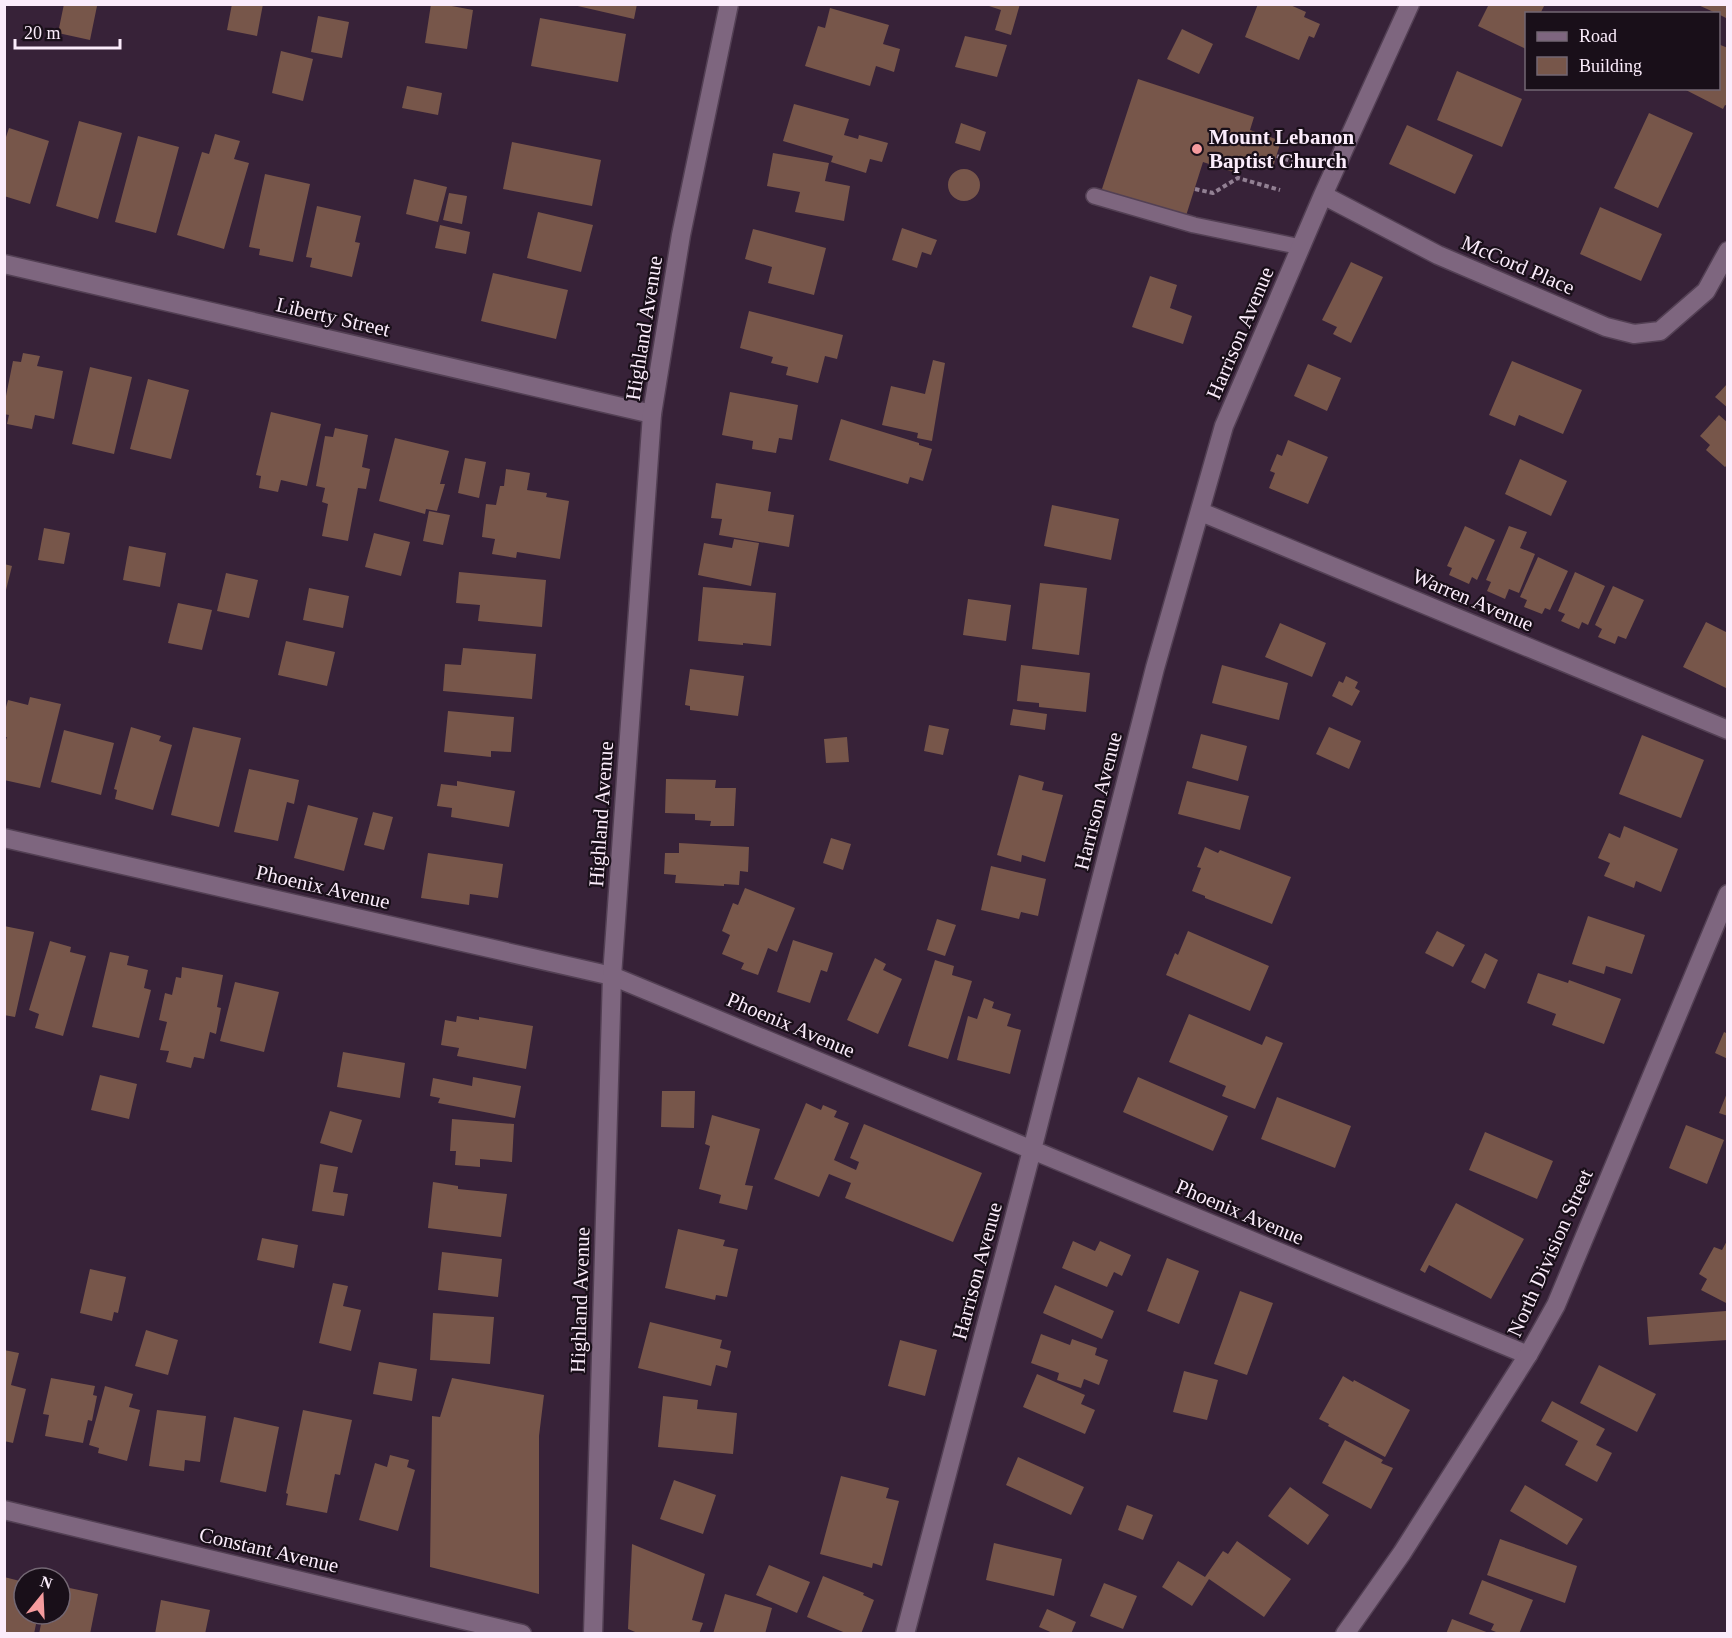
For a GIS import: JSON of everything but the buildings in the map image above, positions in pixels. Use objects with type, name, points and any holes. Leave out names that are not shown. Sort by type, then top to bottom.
[{"type":"street","name":"Highland Avenue","points":[[593,1634],[612,976],[652,414],[681,235],[729,4]]},
{"type":"street","name":"Harrison Avenue","points":[[905,1634],[1155,668],[1224,426],[1323,195],[1410,4]]},
{"type":"street","name":"McCord Place","points":[[1323,195],[1438,255],[1606,327],[1634,334],[1660,331],[1696,301],[1706,291],[1728,251]]},
{"type":"street","name":"Liberty Street","points":[[4,264],[652,414]]},
{"type":"street","name":"Warren Avenue","points":[[1201,512],[1728,730]]},
{"type":"street","name":"Phoenix Avenue","points":[[4,838],[612,976],[1528,1355]]},
{"type":"street","name":"North Division Street","points":[[1345,1634],[1402,1553],[1528,1355],[1556,1305],[1728,894]]},
{"type":"street","name":"Constant Avenue","points":[[4,1510],[522,1634]]},
{"type":"lane","points":[[1094,196],[1194,225],[1301,247]]},
{"type":"path","points":[[1276,156],[1293,162]]},
{"type":"path","points":[[1194,189],[1213,193],[1238,178],[1280,190]]},
{"type":"place","name":"Mount Lebanon Baptist Church","points":[[1197,149]]}]
